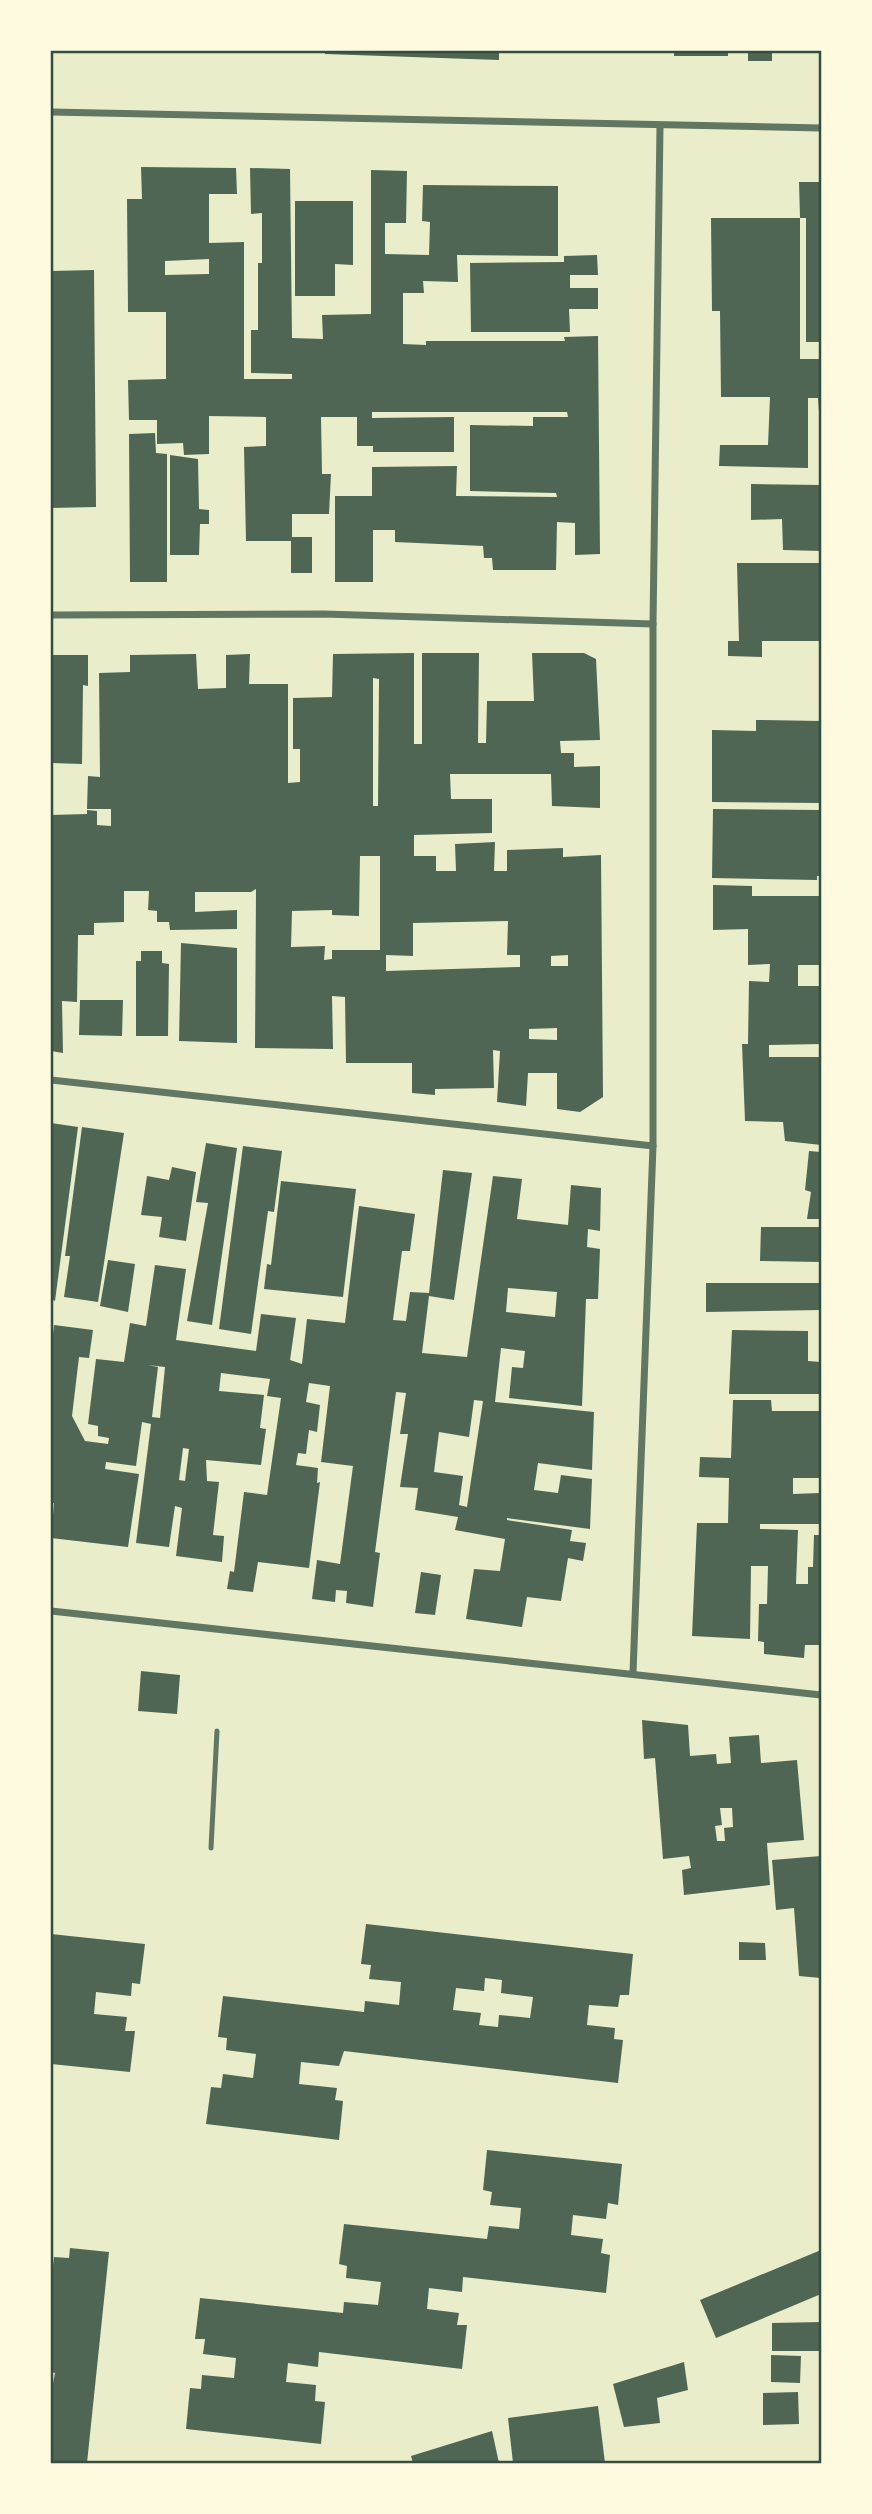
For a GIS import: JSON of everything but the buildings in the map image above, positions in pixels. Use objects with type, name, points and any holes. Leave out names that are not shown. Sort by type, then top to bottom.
[{"type":"street","points":[[51,112],[660,127],[821,128]]},
{"type":"street","points":[[633,1673],[653,1146],[653,624],[660,127]]},
{"type":"street","points":[[51,615],[324,614],[653,624]]},
{"type":"street","points":[[51,1080],[653,1146]]},
{"type":"street","points":[[51,1611],[821,1695]]},
{"type":"lane","points":[[212,1848],[217,1731]]}]
